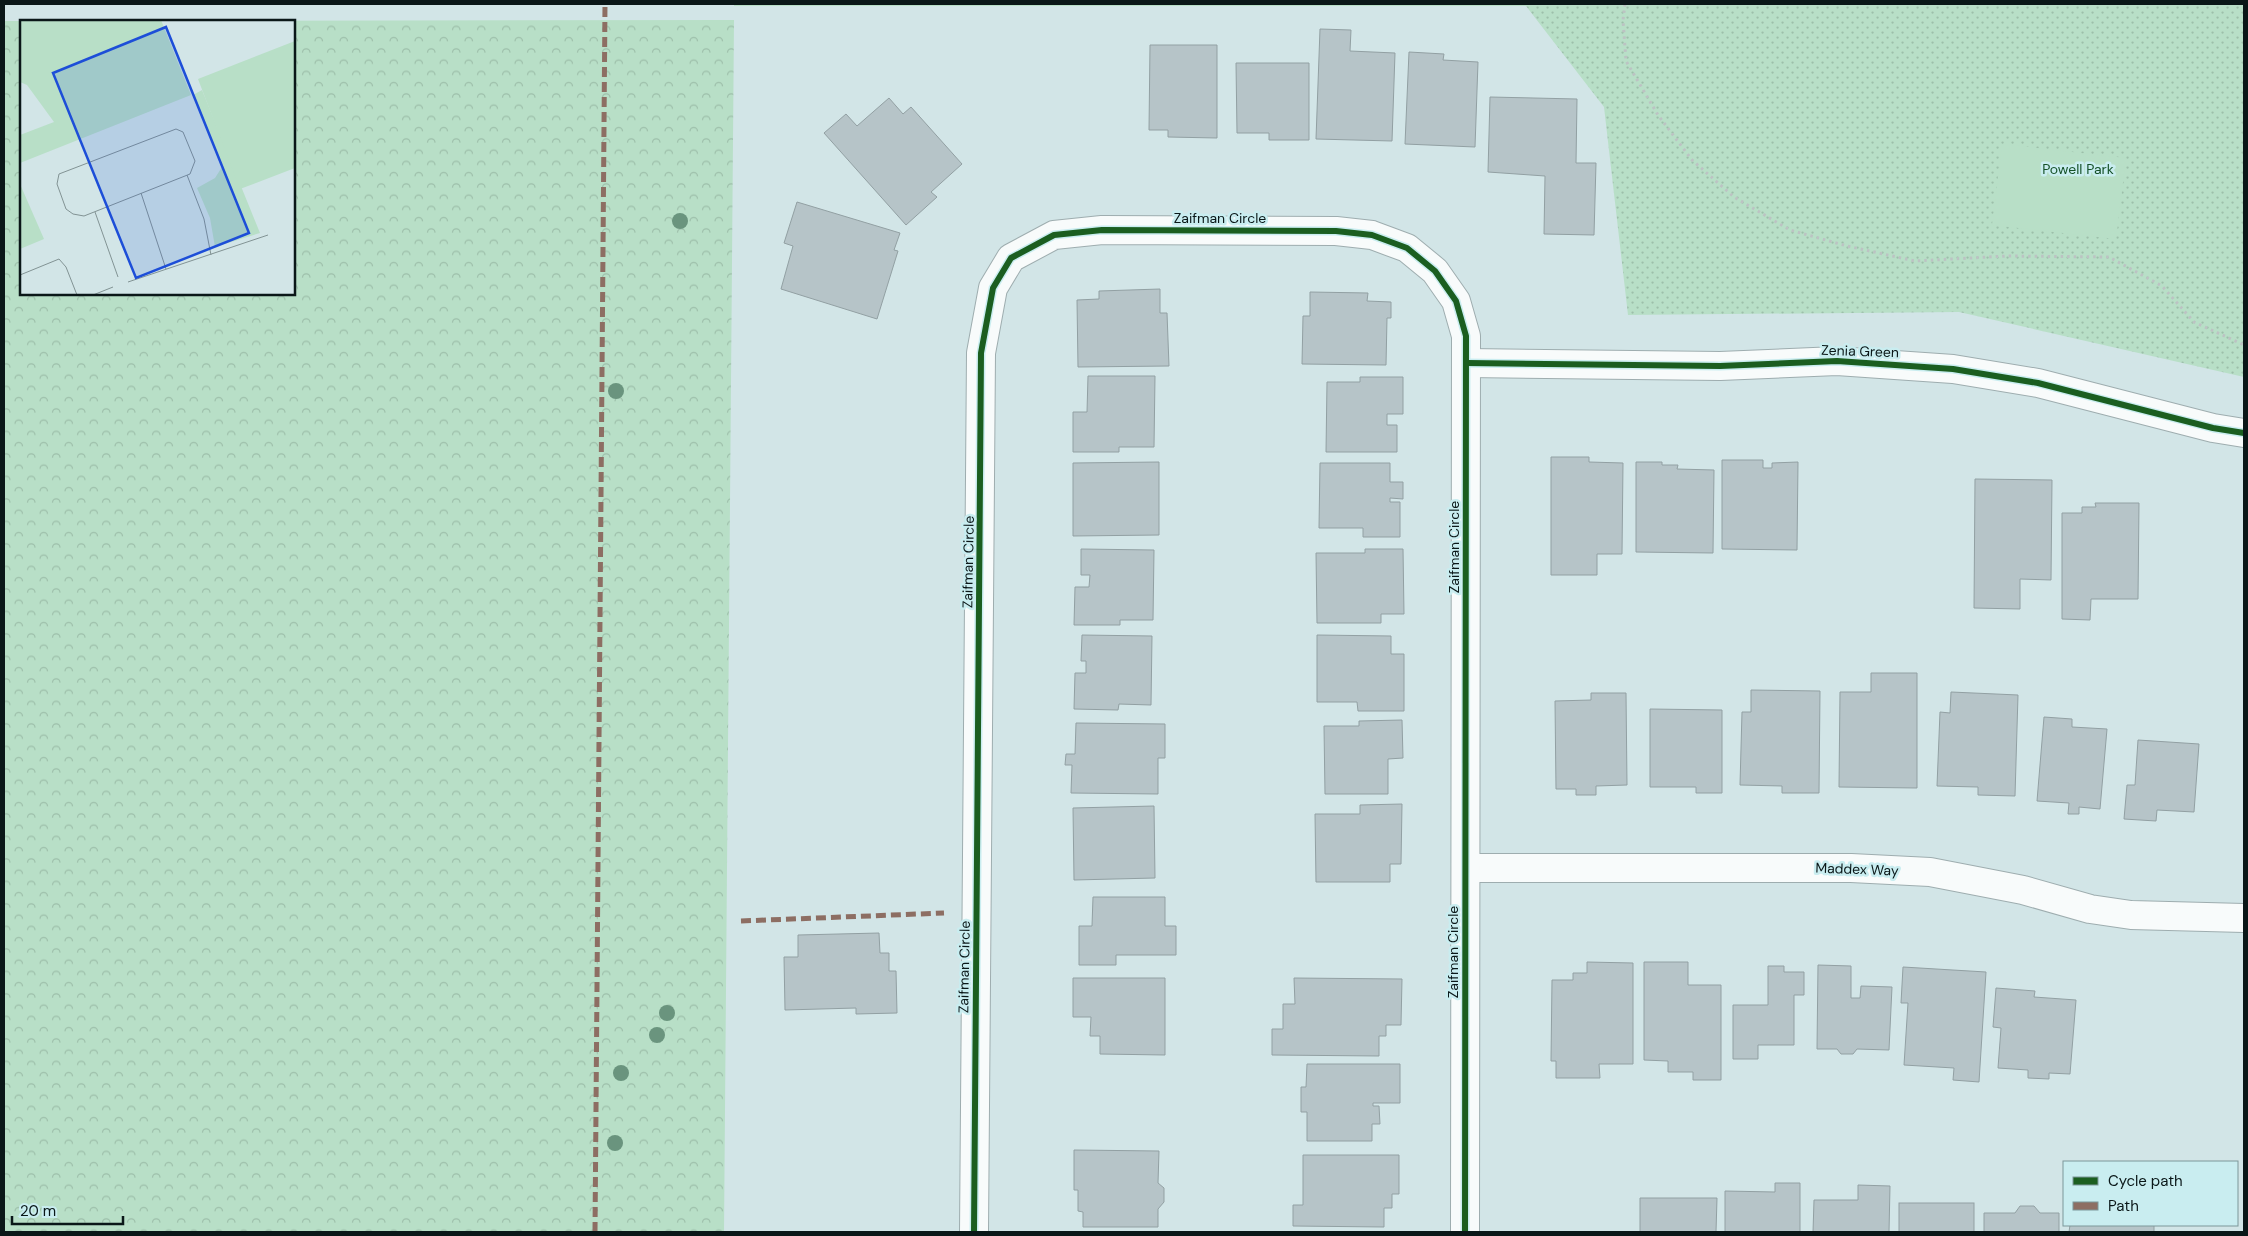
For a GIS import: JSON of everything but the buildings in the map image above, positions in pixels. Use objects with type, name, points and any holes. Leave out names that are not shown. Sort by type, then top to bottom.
[{"type":"street","name":"Zaifman Circle","points":[[974,1232],[981,352],[993,288],[1011,258],[1054,235],[1102,230],[1336,232],[1372,235],[1407,248],[1435,271],[1456,301],[1466,336],[1467,363],[1465,1232]]},
{"type":"street","name":"Zenia Green","points":[[1467,363],[1720,366],[1837,361],[1952,369],[2038,384],[2213,428],[2244,433]]},
{"type":"street","name":"Maddex Way","points":[[1466,868],[1851,868],[1930,872],[2023,890],[2090,909],[2131,915],[2244,918]]},
{"type":"path","points":[[1625,4],[1623,20],[1626,61],[1658,115],[1692,160],[1734,197],[1790,230],[1847,246],[1915,261],[2008,256],[2109,258],[2162,286],[2194,322],[2244,345]]},
{"type":"green space","name":"Powell Park","points":[[734,4],[2244,4],[2244,377],[1959,312],[1628,315],[1604,107],[1526,6],[734,6]]},
{"type":"green space","points":[[734,20],[724,1232],[4,1232],[4,21],[20,21],[20,295],[295,295],[295,21]]},
{"type":"green space","points":[[2002,144],[2126,158],[2116,239],[1992,225]]},
{"type":"marked path","points":[[595,1232],[605,4]]},
{"type":"marked path","points":[[741,921],[944,913]]},
{"type":"cycle path","points":[[974,1232],[981,353],[993,288],[1011,258],[1054,235],[1102,230],[1336,231],[1372,235],[1407,248],[1435,271],[1456,301],[1466,336],[1465,1232]]},
{"type":"cycle path","points":[[1467,363],[1720,366],[1837,361],[1953,369],[2038,383],[2213,428],[2244,433]]}]
